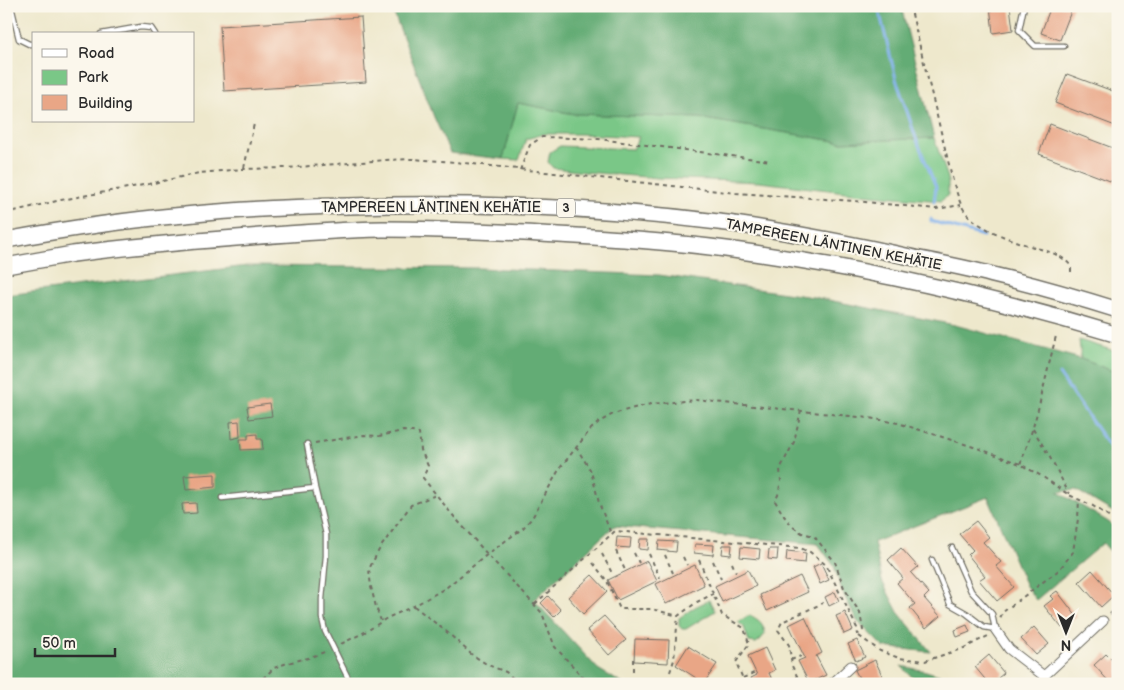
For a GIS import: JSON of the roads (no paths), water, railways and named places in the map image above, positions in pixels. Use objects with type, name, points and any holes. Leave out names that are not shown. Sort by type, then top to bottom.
[{"type":"highway","name":"TAMPEREEN LÄNTINEN KEHÄTIE","points":[[6,240],[79,227],[185,214],[288,207],[387,204],[590,210],[727,223],[841,242],[994,275],[1118,310]]},
{"type":"highway","name":"TAMPEREEN LÄNTINEN KEHÄTIE","points":[[6,266],[72,255],[163,244],[283,234],[383,230],[475,231],[597,237],[725,249],[862,272],[966,294],[1118,335]]},
{"type":"street","points":[[995,629],[1009,649],[1046,680],[1103,621]]},
{"type":"street","points":[[832,684],[851,666]]},
{"type":"lane","points":[[11,6],[19,39],[32,44]]},
{"type":"lane","points":[[1024,6],[1019,30],[1035,46],[1064,46]]},
{"type":"lane","points":[[112,32],[141,27],[151,28],[154,32]]},
{"type":"lane","points":[[307,444],[326,534],[322,618],[325,631],[352,684]]},
{"type":"lane","points":[[222,498],[315,488]]},
{"type":"lane","points":[[932,560],[950,604],[966,613],[984,627],[995,629],[992,614],[972,591],[952,548]]},
{"type":"waterway","points":[[878,6],[896,79],[916,138],[936,187],[934,202]]},
{"type":"waterway","points":[[931,219],[931,221],[983,236]]},
{"type":"waterway","points":[[1059,374],[1118,459]]}]
